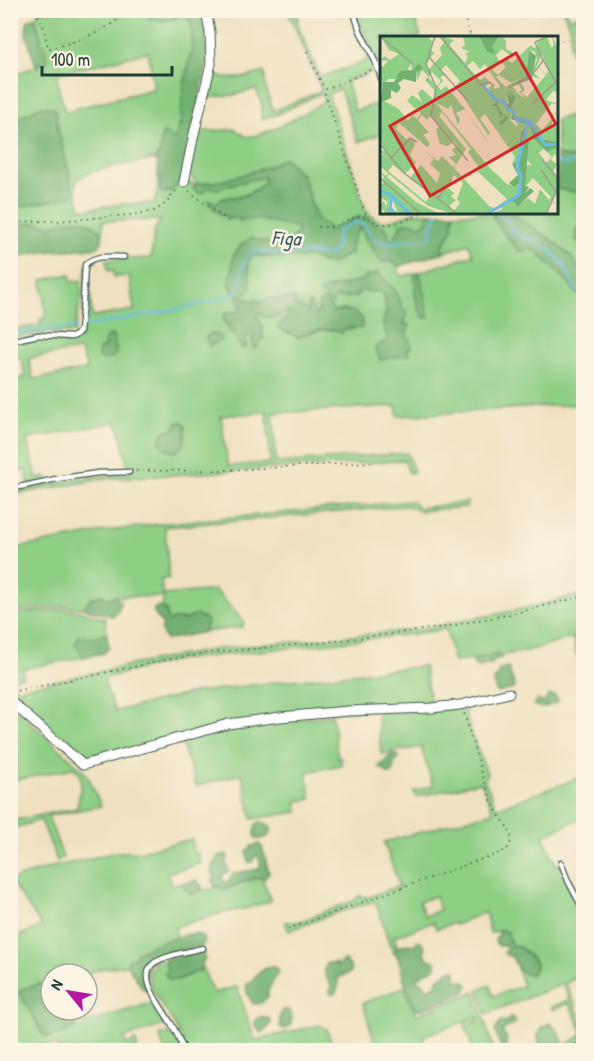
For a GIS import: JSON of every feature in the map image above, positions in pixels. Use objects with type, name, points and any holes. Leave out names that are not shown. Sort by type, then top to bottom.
[{"type":"street","points":[[184,182],[211,64],[210,32],[206,10]]},
{"type":"street","points":[[10,701],[83,765],[228,724],[348,711],[431,708],[509,693]]},
{"type":"street","points":[[576,1050],[584,1046]]},
{"type":"lane","points":[[354,10],[364,41],[374,57],[380,75]]},
{"type":"lane","points":[[10,341],[38,335],[75,336],[80,331],[85,265],[94,258],[124,257]]},
{"type":"lane","points":[[10,489],[56,479],[98,473],[129,472]]},
{"type":"lane","points":[[561,863],[584,911]]},
{"type":"lane","points":[[183,1050],[172,1024],[153,996],[148,975],[150,967],[160,959],[203,948]]},
{"type":"path","points":[[35,10],[43,25],[48,48],[53,48],[89,36],[121,18],[128,10]]},
{"type":"path","points":[[462,10],[470,36]]},
{"type":"path","points":[[558,42],[568,39]]},
{"type":"path","points":[[307,51],[324,90],[361,201],[371,219]]},
{"type":"path","points":[[324,90],[378,68]]},
{"type":"path","points":[[10,224],[154,211],[167,203],[184,182],[189,190],[229,222]]},
{"type":"path","points":[[318,227],[332,227],[357,216],[384,225],[419,214]]},
{"type":"path","points":[[129,472],[228,470],[373,462]]},
{"type":"path","points":[[10,692],[209,653],[327,642],[445,627],[584,596]]},
{"type":"path","points":[[288,929],[507,850],[511,834],[496,811],[483,780],[476,749],[461,704]]},
{"type":"green space","points":[[37,11],[149,11],[149,18],[174,20],[183,11],[191,23],[193,45],[184,85],[181,120],[175,138],[171,139],[162,135],[159,153],[153,159],[105,168],[81,177],[77,181],[76,191],[81,209],[86,209],[154,203],[158,190],[158,176],[161,176],[161,188],[181,180],[193,184],[194,190],[209,187],[219,189],[264,177],[265,182],[254,191],[231,197],[214,209],[229,219],[238,218],[240,221],[257,219],[296,227],[298,232],[292,250],[243,243],[234,255],[230,285],[238,295],[242,308],[229,312],[246,346],[245,338],[251,333],[253,334],[252,342],[263,339],[262,325],[256,315],[261,312],[284,314],[287,311],[291,314],[285,318],[281,331],[295,335],[324,330],[353,329],[347,309],[316,315],[310,303],[308,313],[295,305],[294,297],[261,301],[243,299],[248,260],[254,255],[263,257],[308,256],[321,263],[334,263],[351,254],[353,239],[362,227],[381,262],[391,262],[400,266],[398,268],[401,276],[473,255],[469,244],[444,252],[442,247],[452,231],[454,214],[493,214],[512,242],[536,251],[583,298],[583,404],[398,416],[396,406],[273,413],[276,463],[407,453],[414,472],[409,473],[404,460],[103,479],[11,495],[11,493],[72,479],[130,473],[117,422],[27,439],[37,478],[46,476],[47,480],[29,484],[26,470],[11,474],[11,381],[25,377],[22,358],[11,361],[11,343],[39,337],[76,340],[82,338],[86,266],[91,261],[97,260],[89,268],[92,317],[134,310],[129,276],[114,277],[113,270],[108,271],[106,260],[151,258],[154,232],[160,220],[103,221],[103,232],[91,223],[79,220],[65,221],[52,227],[31,223],[11,227],[11,188],[14,202],[74,193],[58,129],[56,111],[42,106],[11,121],[10,76],[40,65],[42,44],[35,17],[38,15]],"holes":[[[148,52],[153,89],[73,109],[66,113],[57,74]],[[377,273],[397,293],[403,310],[407,311],[404,324],[408,350],[380,360],[375,348],[388,339],[383,325],[386,312],[384,294],[360,291],[355,297],[335,298],[327,301],[325,295],[319,291],[358,282]],[[78,350],[81,352],[86,370],[33,378],[30,358]],[[267,412],[270,463],[228,466],[221,416]]]},
{"type":"green space","points":[[149,11],[183,11],[171,20],[160,21],[149,18]]},
{"type":"green space","points":[[183,11],[204,11],[208,60],[181,180],[171,191],[163,193],[160,190],[161,176],[158,176],[158,164],[155,159],[159,155],[162,135],[165,133],[173,139],[176,136],[181,120],[184,85],[193,45],[191,23]]},
{"type":"green space","points":[[288,11],[298,11],[298,25],[320,77],[366,61],[369,57],[366,48],[372,57],[376,70],[346,82],[355,111],[380,102],[380,134],[358,142],[340,89],[328,94],[365,208],[371,216],[382,221],[410,214],[429,214],[424,225],[402,224],[393,240],[388,237],[384,226],[355,218],[328,230],[327,226],[317,220],[302,175],[285,158],[267,167],[226,180],[197,184],[188,174],[198,132],[235,129],[247,137],[256,135],[287,123],[324,101],[322,94],[319,94],[276,115],[261,119],[262,104],[256,89],[233,95],[205,98],[210,74],[237,78],[264,72],[266,89],[273,111],[321,91]]},
{"type":"green space","points":[[356,11],[417,11],[415,18],[421,36],[380,36],[380,68]]},
{"type":"green space","points":[[563,11],[566,11],[571,18],[583,14],[584,84],[581,86],[584,113],[582,116],[583,156],[571,159],[558,155],[558,119],[581,112],[570,45],[571,30]]},
{"type":"green space","points":[[35,17],[40,42],[44,45],[48,61],[36,66],[26,34],[27,21]]},
{"type":"green space","points":[[42,106],[53,108],[56,111],[58,129],[74,193],[70,197],[20,207],[14,203],[11,188],[11,121]]},
{"type":"green space","points":[[558,155],[571,158],[583,156],[583,193],[558,189]]},
{"type":"green space","points":[[285,158],[302,175],[314,212],[318,220],[329,230],[365,216],[386,229],[389,232],[388,238],[393,240],[402,224],[409,222],[424,225],[429,214],[454,214],[452,231],[442,246],[444,252],[400,266],[391,262],[381,262],[361,227],[353,239],[351,254],[334,263],[322,263],[307,257],[254,255],[248,260],[251,289],[243,296],[243,299],[261,301],[294,297],[295,305],[308,312],[310,303],[316,314],[319,313],[318,305],[323,300],[331,306],[332,312],[348,310],[355,312],[362,318],[362,328],[347,328],[341,333],[319,330],[298,338],[277,327],[290,314],[287,311],[276,319],[263,317],[261,313],[256,315],[262,325],[263,339],[260,340],[257,348],[253,349],[253,334],[251,333],[246,338],[246,346],[243,349],[224,321],[226,313],[242,308],[238,295],[230,285],[234,255],[243,243],[251,238],[292,250],[291,240],[298,231],[296,227],[257,219],[240,221],[238,218],[224,216],[208,201],[215,203],[224,198],[246,195],[265,182],[264,177],[219,189],[209,187],[201,194],[194,190],[194,185],[226,180],[267,167]]},
{"type":"green space","points":[[558,189],[583,193],[583,227],[576,228],[581,244],[580,250],[583,253],[583,276],[571,256],[512,214],[558,214]]},
{"type":"green space","points":[[493,214],[512,214],[571,256],[583,276],[583,298],[536,251],[519,251],[500,228]]},
{"type":"green space","points":[[84,220],[103,232],[102,242],[98,247],[43,252],[11,260],[11,227],[32,223],[52,226],[62,221]]},
{"type":"green space","points":[[584,227],[583,253],[580,250],[581,244],[575,238],[576,228]]},
{"type":"green space","points":[[377,272],[397,293],[403,310],[407,311],[404,324],[410,325],[406,333],[411,347],[408,350],[409,355],[380,360],[375,348],[388,339],[383,325],[386,312],[384,294],[360,291],[355,297],[335,298],[332,304],[327,301],[325,295],[321,296],[319,291],[352,283],[368,275],[375,275]]},
{"type":"green space","points":[[70,274],[71,282],[81,280],[81,300],[74,333],[41,333],[11,338],[11,330],[41,325],[40,319],[46,318],[42,280]]},
{"type":"green space","points":[[420,274],[429,318],[424,318],[416,299],[414,276]]},
{"type":"green space","points":[[210,333],[221,336],[222,340],[209,346],[206,338]]},
{"type":"green space","points":[[110,335],[114,337],[116,354],[108,359],[98,358],[100,348],[104,348],[105,340]]},
{"type":"green space","points":[[177,422],[182,422],[186,426],[184,444],[175,452],[165,448],[160,442],[163,433],[167,430],[173,431]]},
{"type":"green space","points":[[412,501],[419,508],[467,502],[466,507],[420,511],[407,506],[165,527],[169,578],[161,580],[163,595],[215,590],[244,622],[243,627],[204,632],[207,621],[173,619],[169,622],[167,612],[163,608],[163,597],[114,596],[108,600],[92,598],[83,608],[63,606],[11,611],[10,549],[166,523]]},
{"type":"green space","points":[[583,594],[583,653],[576,655],[573,638],[523,652],[454,662],[446,629],[177,660],[108,677],[104,682],[115,711],[198,692],[424,666],[431,706],[280,715],[82,761],[11,699],[11,614],[63,609],[79,611],[105,618],[107,635],[103,634],[78,649],[84,657],[23,669],[24,676],[13,679],[16,689],[217,649],[421,629]]},
{"type":"green space","points":[[102,595],[108,599],[114,596],[121,601],[113,616],[83,608],[92,598]]},
{"type":"green space","points":[[158,606],[166,611],[169,622],[172,619],[185,620],[195,615],[203,618],[207,621],[204,632],[166,640],[161,631],[163,625],[154,613],[154,609]]},
{"type":"green space","points":[[86,635],[91,638],[107,635],[109,648],[104,653],[84,657],[75,645],[79,636]]},
{"type":"green space","points":[[498,654],[501,658],[493,660],[493,663],[481,667],[473,663],[475,659]]},
{"type":"green space","points":[[508,667],[515,687],[498,693],[494,680],[499,675],[498,671]]},
{"type":"green space","points":[[549,695],[555,696],[558,702],[543,708],[533,704],[538,700],[544,703]]},
{"type":"green space","points":[[11,705],[83,770],[101,806],[48,816],[63,858],[57,861],[41,820],[11,829],[10,821],[77,808],[81,785],[80,774],[73,768],[11,781]]},
{"type":"green space","points":[[455,707],[465,711],[472,738],[487,773],[485,781],[497,808],[583,776],[583,817],[543,836],[557,865],[560,864],[583,917],[583,975],[566,983],[583,1025],[583,1042],[569,1049],[567,1044],[581,1036],[582,1031],[569,1003],[552,1010],[551,1007],[569,998],[563,984],[486,1014],[478,990],[490,985],[493,996],[523,986],[517,968],[526,974],[535,969],[536,963],[520,947],[511,945],[508,932],[502,930],[490,933],[485,912],[455,925],[454,923],[436,929],[433,922],[394,937],[397,945],[391,948],[375,901],[338,912],[289,931],[285,922],[298,922],[353,901],[359,896],[369,897],[398,886],[400,888],[384,842],[493,812],[481,782],[416,797],[414,791],[433,786],[421,747],[381,754],[377,713]],"holes":[[[435,896],[440,910],[425,916],[419,902]]]},
{"type":"green space","points":[[332,715],[341,765],[307,772],[311,799],[297,801],[298,812],[252,819],[242,774],[196,786],[181,741],[232,727]]},
{"type":"green space","points":[[391,754],[399,756],[394,762],[393,772],[389,774],[379,768],[379,764],[384,763]]},
{"type":"green space","points":[[259,822],[269,825],[271,831],[267,837],[262,839],[257,839],[255,836],[255,826]]},
{"type":"green space","points":[[192,839],[193,853],[198,853],[200,864],[167,873],[172,885],[183,883],[183,887],[191,894],[216,887],[227,888],[262,877],[271,901],[178,926],[175,929],[177,938],[141,950],[135,957],[128,960],[127,965],[99,969],[99,962],[39,962],[39,984],[22,989],[40,1031],[73,1029],[74,1026],[88,1022],[99,1022],[99,1019],[155,1002],[165,1019],[164,1025],[124,1038],[126,1045],[136,1041],[138,1050],[60,1050],[53,1045],[41,1050],[11,1050],[11,939],[42,926],[11,882],[19,877],[48,868],[117,852],[137,852]]},
{"type":"green space","points":[[259,844],[262,847],[269,873],[263,880],[262,877],[224,889],[212,882],[215,876],[211,873],[212,868],[218,856],[226,854],[228,857],[226,864],[229,871],[224,873],[222,878],[225,882],[228,882],[234,873],[259,869],[259,858],[256,855],[252,862],[248,862],[247,851]]},
{"type":"green space","points":[[196,880],[203,890],[190,894],[183,887],[183,883]]},
{"type":"green space","points":[[498,931],[508,932],[511,945],[520,947],[536,963],[532,974],[521,971],[512,956],[504,953],[507,948],[496,944]]},
{"type":"green space","points":[[188,934],[198,934],[205,942],[202,946],[165,955],[150,964],[146,975],[147,990],[144,990],[127,965],[128,960],[135,957],[137,952],[152,945]]},
{"type":"green space","points":[[420,941],[425,948],[424,953],[429,960],[435,962],[436,967],[424,972],[421,977],[418,976],[417,980],[424,983],[426,989],[436,985],[437,980],[450,970],[456,970],[456,980],[464,981],[468,985],[465,992],[423,1009],[415,1009],[409,998],[398,957],[393,952],[399,946],[414,945]]},
{"type":"green space","points":[[202,951],[205,958],[202,964],[203,969],[177,980],[169,980],[165,973],[168,971],[165,963],[167,959]]},
{"type":"green space","points":[[167,959],[168,971],[165,973],[167,978],[178,980],[203,969],[213,993],[237,987],[255,1040],[319,1025],[327,1029],[334,1050],[186,1050],[174,1024],[154,993],[149,978],[154,965]]},
{"type":"green space","points":[[345,960],[351,972],[338,978],[335,994],[331,994],[331,985],[325,974],[327,963],[335,963],[337,966]]},
{"type":"green space","points":[[271,966],[278,972],[268,991],[268,997],[261,1003],[253,1004],[247,993],[246,984]]},
{"type":"green space","points":[[39,984],[39,1022],[74,1022],[74,1029],[49,1038],[40,1031],[18,992]]},
{"type":"green space","points":[[404,987],[416,1015],[475,991],[494,1050],[473,1050],[465,1025],[479,1020],[478,1017],[423,1036],[428,1050],[377,1050],[363,1003]]},
{"type":"green space","points":[[282,1010],[290,1012],[292,1019],[290,1026],[284,1029],[280,1026]]},
{"type":"green space","points":[[260,1017],[270,1019],[271,1023],[261,1033],[255,1026],[255,1020]]},
{"type":"green space","points":[[509,1017],[516,1022],[502,1032],[507,1038],[506,1044],[509,1050],[502,1050],[495,1031],[501,1021],[509,1021]]},
{"type":"green space","points":[[550,1023],[562,1038],[564,1049],[562,1050],[539,1050],[537,1036],[540,1028]]},
{"type":"green space","points":[[164,1034],[174,1036],[181,1050],[164,1050],[160,1036]]},
{"type":"waterway","name":"Figa","points":[[558,162],[567,164],[584,159]]},
{"type":"waterway","name":"Figa","points":[[83,327],[188,307],[234,294],[240,287],[245,260],[253,250],[274,254],[330,255],[336,246],[338,231],[355,222],[362,223],[375,240],[381,243],[430,238],[438,214]]},
{"type":"waterway","points":[[500,214],[510,223],[514,233],[535,240],[549,249],[565,266],[574,288],[584,291]]},
{"type":"waterway","name":"Figa","points":[[10,335],[45,329],[76,328]]}]
